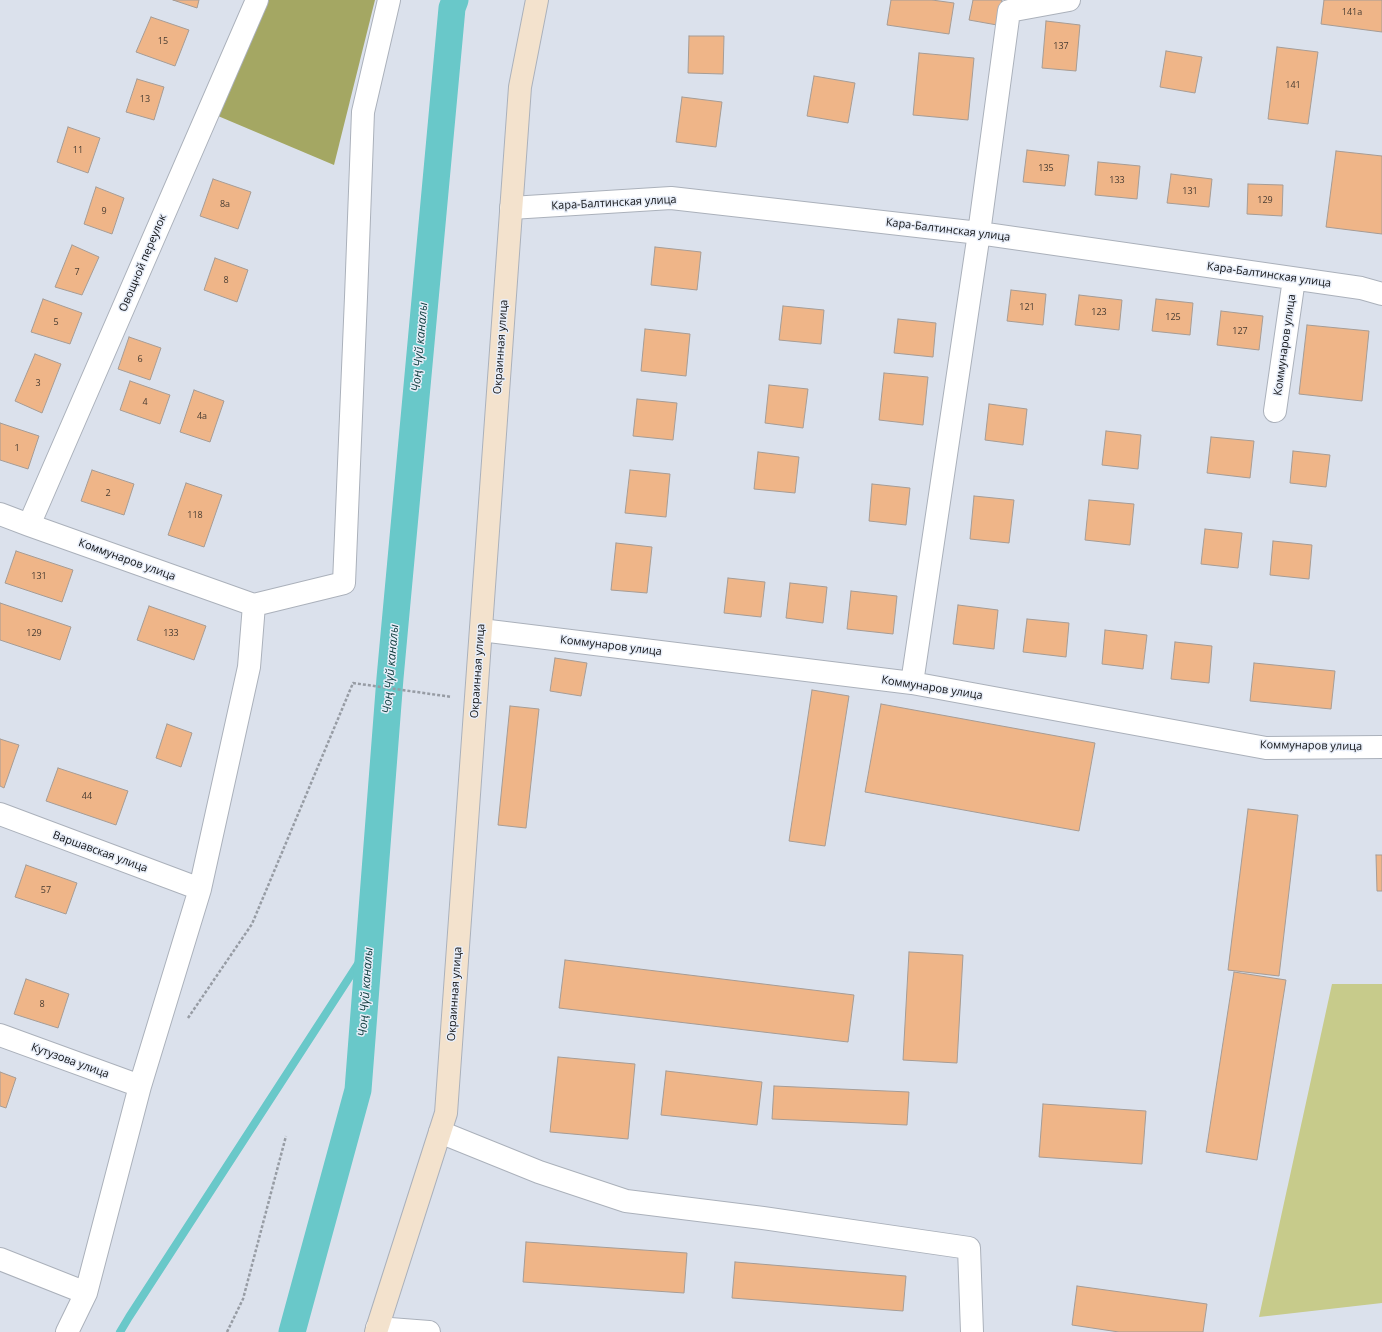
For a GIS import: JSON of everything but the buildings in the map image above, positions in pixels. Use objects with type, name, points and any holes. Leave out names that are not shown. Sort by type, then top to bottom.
[{"type":"street","name":"Овощной переулок","points":[[28,525],[257,0]]},
{"type":"street","points":[[67,1332],[86,1293],[140,1086],[200,889],[248,667],[254,605],[344,584],[363,112],[389,0]]},
{"type":"street","name":"Окраинная улица","points":[[376,1330],[446,1113],[520,87],[537,0]]},
{"type":"street","points":[[912,683],[979,233],[1009,10],[1070,0]]},
{"type":"street","name":"Кара-Балтинская улица","points":[[512,208],[671,198],[979,233],[1361,288],[1382,294]]},
{"type":"street","name":"Коммунаров улица","points":[[1275,411],[1294,279]]},
{"type":"street","name":"Коммунаров улица","points":[[0,514],[254,605]]},
{"type":"street","name":"Коммунаров улица","points":[[481,630],[912,683],[1266,748],[1382,747]]},
{"type":"street","name":"Варшавская улица","points":[[0,814],[200,889]]},
{"type":"street","name":"Кутузова улица","points":[[0,1035],[140,1086]]},
{"type":"street","points":[[440,1132],[539,1172],[626,1201],[763,1218],[969,1248],[972,1332]]},
{"type":"street","points":[[0,1259],[86,1293]]},
{"type":"street","points":[[376,1330],[429,1332]]},
{"type":"path","points":[[185,1022],[252,924],[353,683],[476,700]]},
{"type":"path","points":[[227,1332],[243,1299],[286,1136]]},
{"type":"green space","points":[[269,0],[375,0],[334,165],[218,116]]},
{"type":"green space","points":[[1332,984],[1382,984],[1382,1303],[1259,1317]]},
{"type":"waterway","name":"Чоң Чүй каналы","points":[[292,1332],[358,1090],[390,678],[452,8],[455,0]]},
{"type":"waterway","points":[[120,1332],[369,947]]}]
